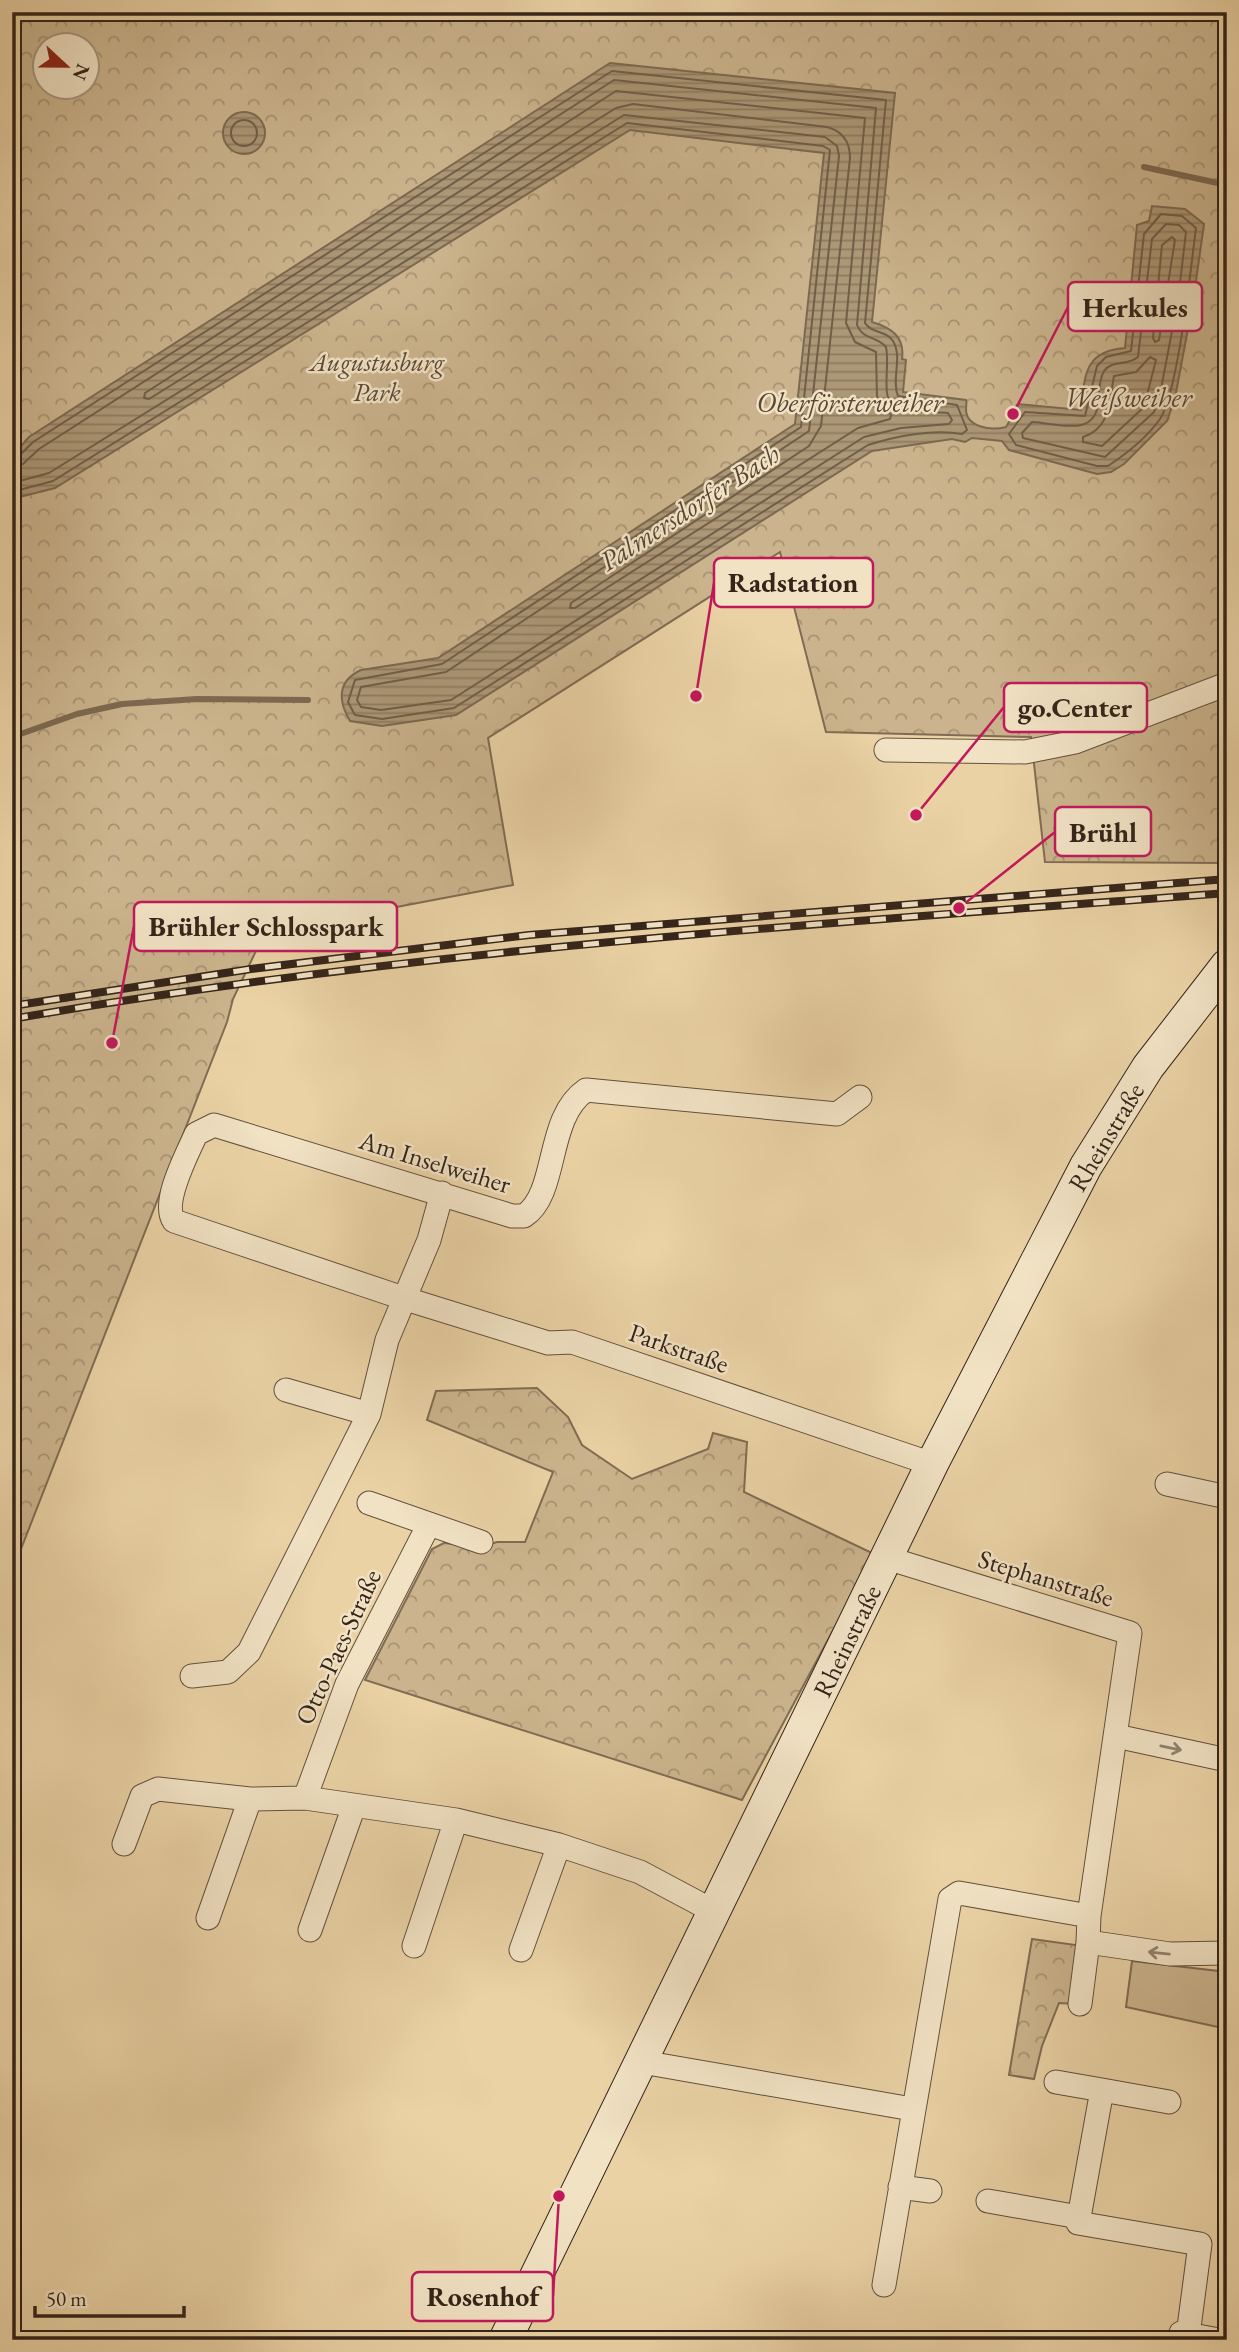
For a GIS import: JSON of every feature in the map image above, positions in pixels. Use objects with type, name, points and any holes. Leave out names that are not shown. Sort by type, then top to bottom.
[{"type":"main road","name":"Rheinstraße","points":[[505,2340],[932,1464],[1104,1133],[1148,1067],[1224,976]]},
{"type":"street","points":[[886,750],[1025,752],[1074,742],[1227,684]]},
{"type":"street","name":"Am Inselweiher","points":[[184,1164],[196,1134],[203,1128],[214,1125],[512,1216],[523,1216],[532,1211],[565,1113],[575,1098],[586,1090],[836,1114],[860,1097]]},
{"type":"street","name":"Parkstraße","points":[[184,1164],[170,1200],[169,1213],[174,1221],[405,1299],[548,1343],[572,1342],[932,1464]]},
{"type":"street","points":[[191,1676],[228,1672],[249,1652],[369,1414],[387,1340],[429,1240],[442,1193]]},
{"type":"street","points":[[286,1390],[369,1414]]},
{"type":"street","points":[[1167,1484],[1227,1497]]},
{"type":"street","points":[[369,1503],[481,1542]]},
{"type":"street","name":"Otto-Paes-Straße","points":[[305,1798],[348,1684],[429,1524]]},
{"type":"street","name":"Stephanstraße","points":[[887,1558],[1130,1633],[1089,1916],[1080,2004]]},
{"type":"street","points":[[1116,1736],[1227,1760]]},
{"type":"street","points":[[124,1844],[142,1796],[158,1789],[250,1799],[305,1798],[456,1820],[559,1845],[640,1872],[715,1912]]},
{"type":"street","points":[[208,1918],[250,1799]]},
{"type":"street","points":[[310,1930],[354,1806]]},
{"type":"street","points":[[414,1946],[456,1820]]},
{"type":"street","points":[[521,1950],[559,1845]]},
{"type":"street","points":[[884,2285],[912,2109],[952,1896],[959,1893],[1089,1916]]},
{"type":"street","points":[[1088,1942],[1170,1954],[1227,1953]]},
{"type":"street","points":[[642,2062],[912,2109]]},
{"type":"street","points":[[1056,2081],[1169,2102]]},
{"type":"street","points":[[1102,2090],[1078,2223],[1199,2244],[1184,2337],[1219,2340]]},
{"type":"street","points":[[900,2187],[930,2191]]},
{"type":"street","points":[[988,2201],[1079,2217]]},
{"type":"green space","name":"Augustusburg Park","points":[[12,12],[1227,12],[1227,863],[1045,862],[1031,737],[826,732],[780,552],[488,738],[513,885],[265,932],[233,999],[227,1022],[12,1572]]},
{"type":"green space","points":[[537,1388],[568,1417],[582,1445],[632,1479],[708,1449],[713,1433],[747,1442],[744,1492],[874,1554],[742,1800],[365,1680],[432,1549],[444,1543],[482,1547],[497,1542],[525,1542],[553,1472],[427,1420],[436,1391]]},
{"type":"green space","points":[[1032,1939],[1083,1946],[1075,2004],[1059,2003],[1042,2046],[1034,2079],[1009,2075]]},
{"type":"green space","points":[[1132,1961],[1227,1972],[1227,2029],[1126,2007]]},
{"type":"water","points":[[610,63],[895,93],[872,322],[886,327],[899,339],[902,359],[906,360],[903,392],[966,400],[967,415],[974,424],[980,426],[1006,427],[1012,417],[1015,418],[1016,412],[1013,411],[1018,404],[1081,410],[1086,377],[1094,360],[1111,350],[1125,348],[1137,225],[1149,221],[1152,206],[1185,209],[1204,224],[1175,398],[1167,421],[1124,464],[1111,472],[1097,474],[1009,450],[1002,441],[972,438],[965,442],[952,439],[872,451],[456,715],[382,726],[350,721],[343,706],[342,692],[347,680],[353,675],[361,670],[438,658],[795,424],[824,153],[630,130],[55,488],[12,499],[12,456],[29,437]]},
{"type":"water","points":[[244,112],[259,118],[265,133],[259,148],[244,154],[229,148],[223,133],[229,118]]},
{"type":"waterway","name":"Palmersdorfer Bach","points":[[1144,167],[1227,185]]},
{"type":"waterway","name":"Palmersdorfer Bach","points":[[12,737],[77,714],[122,704],[197,699],[308,700]]},
{"type":"railway","points":[[12,1006],[251,969],[529,935],[1227,879]]},
{"type":"railway","points":[[12,1019],[314,974],[618,941],[1227,893]]},
{"type":"place","name":"Herkules","points":[[1013,414]]},
{"type":"place","name":"Radstation","points":[[696,696]]},
{"type":"place","name":"go.Center","points":[[916,815]]},
{"type":"place","name":"Brühl","points":[[959,908]]},
{"type":"place","name":"Brühler Schlosspark","points":[[112,1043]]},
{"type":"place","name":"Rosenhof","points":[[559,2196]]},
{"type":"water label","name":"Weißweiher","points":[[1128,397]]},
{"type":"water label","name":"Oberförsterweiher","points":[[850,402]]}]
